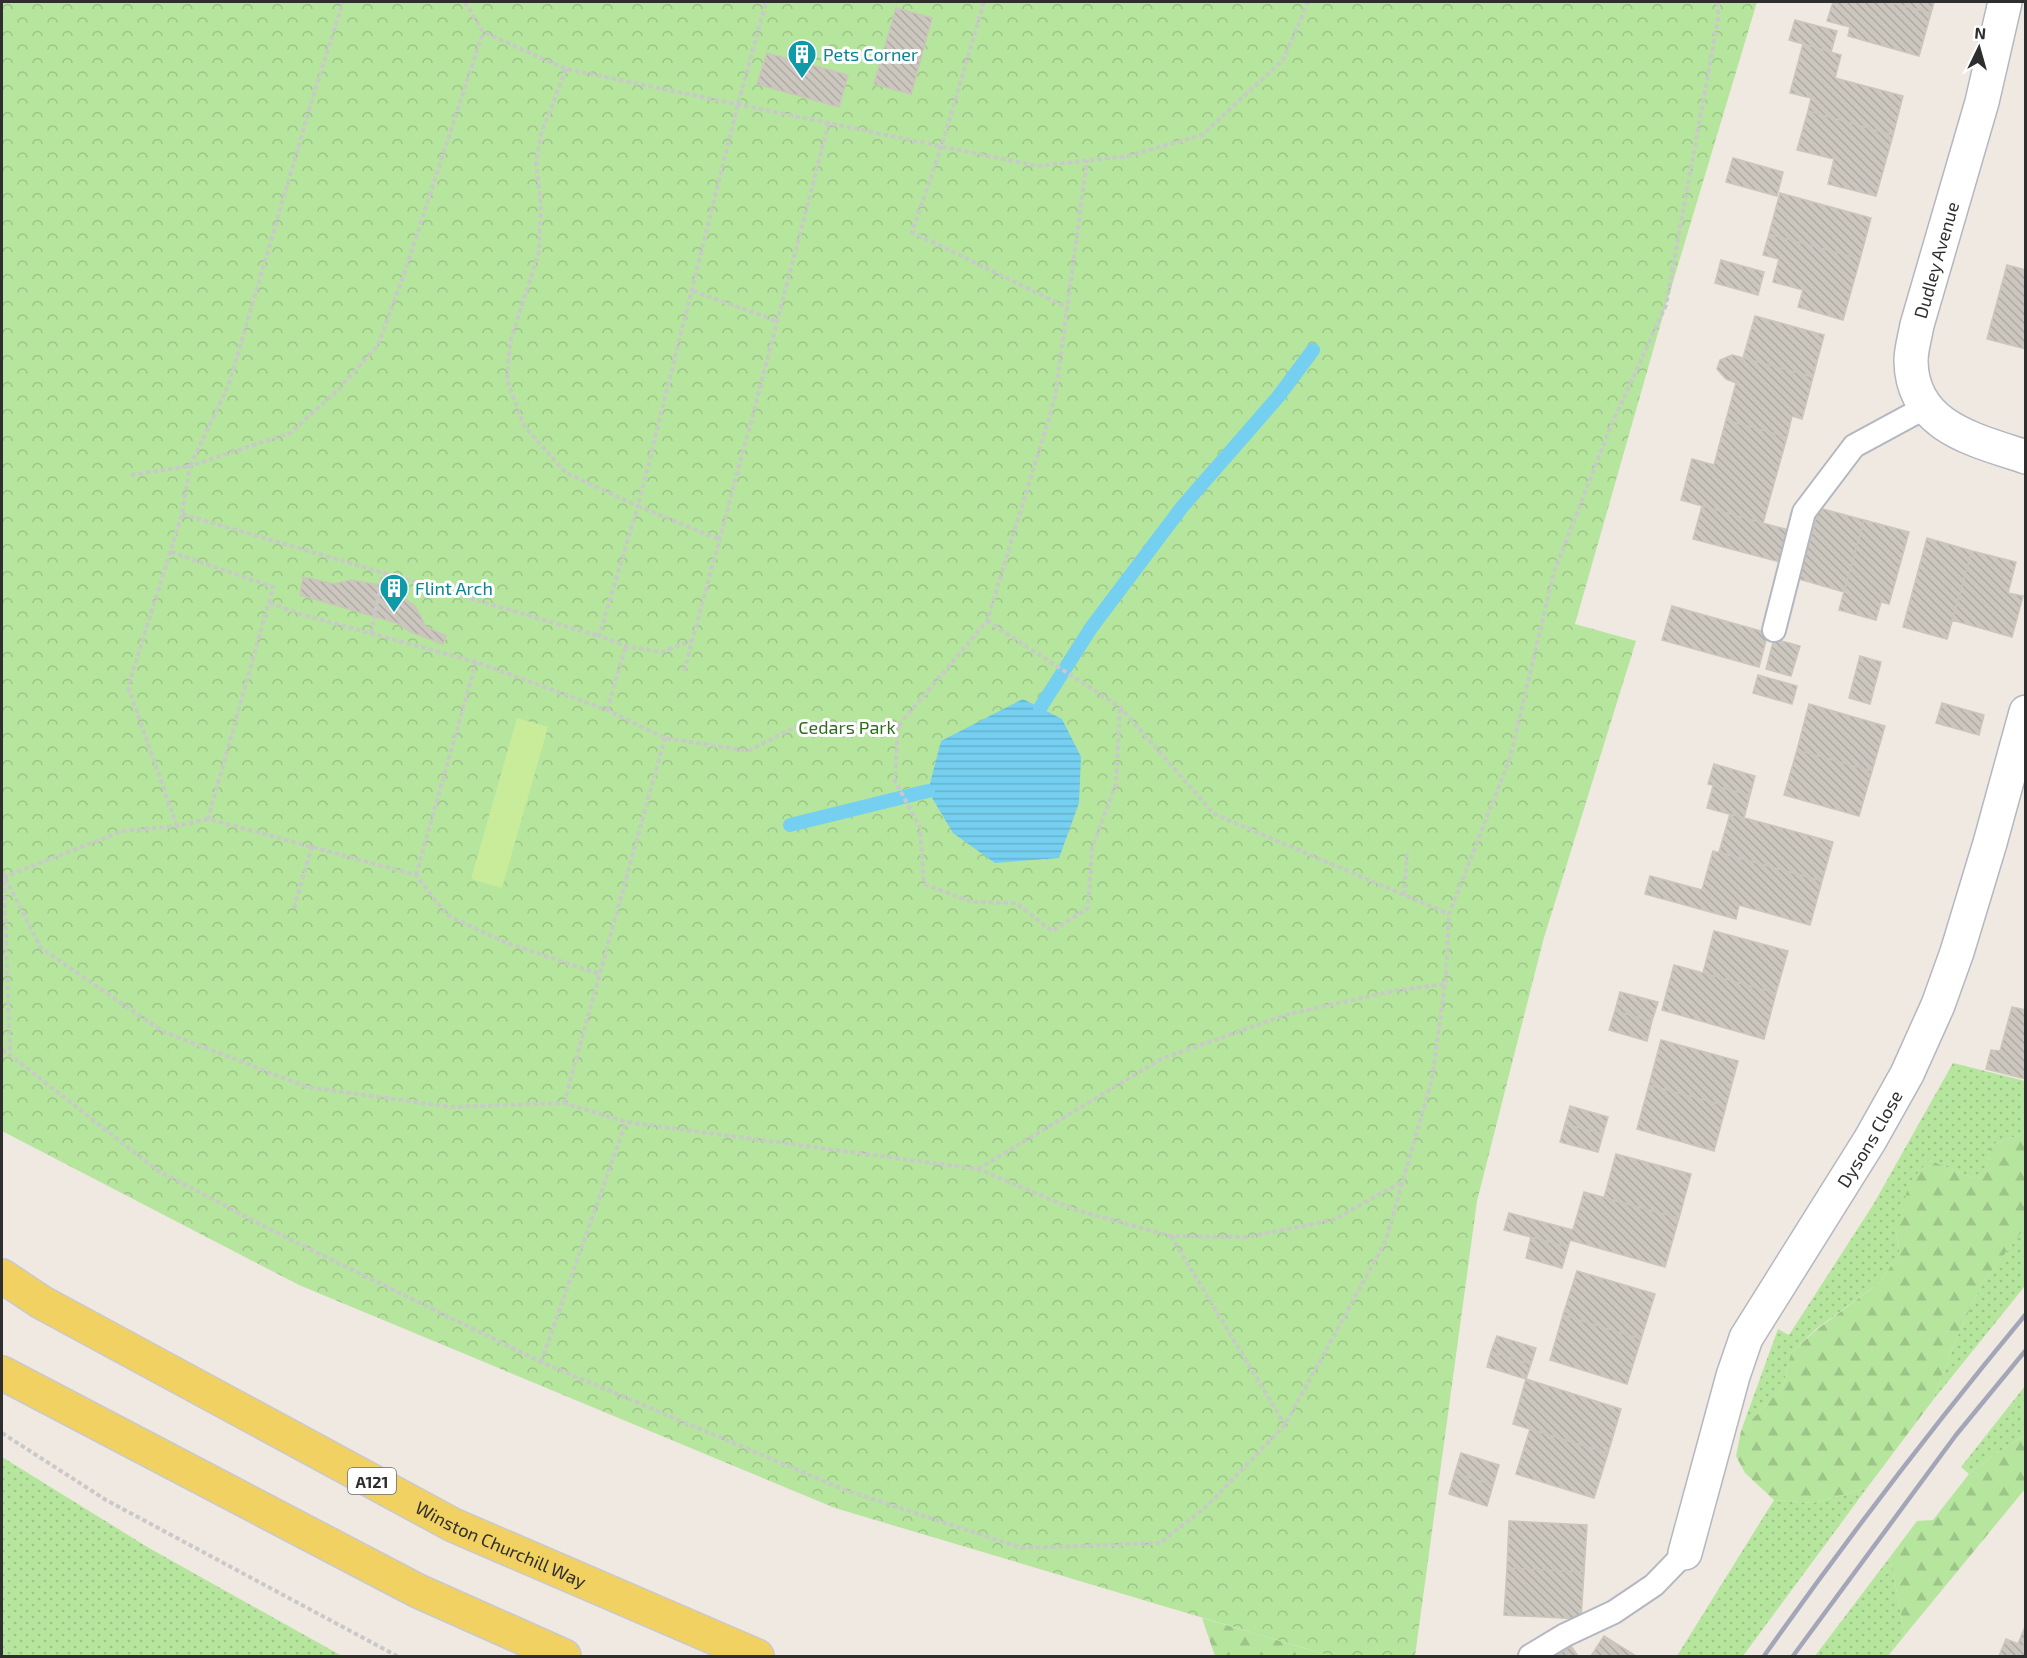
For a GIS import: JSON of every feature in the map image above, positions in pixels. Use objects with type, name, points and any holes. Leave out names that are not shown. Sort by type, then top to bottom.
[{"type":"main road","name":"Winston Churchill Way","points":[[2,1276],[41,1302],[453,1525],[757,1656]]},
{"type":"main road","points":[[2,1373],[418,1591],[564,1656]]},
{"type":"street","name":"Dudley Avenue","points":[[2005,2],[1982,102],[1917,325],[1911,362],[1915,388],[1926,407],[1938,420],[1965,437],[2025,457]]},
{"type":"street","name":"Dysons Close","points":[[1684,1553],[1746,1338],[1870,1140],[1907,1074],[1938,1005],[1974,897],[2025,712]]},
{"type":"lane","points":[[1774,630],[1804,512],[1854,446],[1926,407]]},
{"type":"lane","points":[[1530,1656],[1565,1635],[1614,1612],[1654,1585],[1684,1553]]},
{"type":"path","points":[[177,826],[128,687],[182,514],[190,466],[230,384],[312,100],[343,2]]},
{"type":"path","points":[[465,2],[483,32],[566,69],[1037,166],[1128,156],[1202,135],[1283,60],[1308,2]]},
{"type":"path","points":[[599,636],[638,506],[738,104],[766,2]]},
{"type":"path","points":[[984,2],[942,145],[912,232],[1068,308]]},
{"type":"path","points":[[2,1050],[157,1170],[279,1234],[541,1362],[845,1490],[1022,1548],[1160,1543],[1208,1504],[1285,1425],[1386,1240],[1432,1079],[1445,984],[1449,914],[1510,758],[1554,572],[1610,428],[1666,305],[1719,19],[1718,2]]},
{"type":"path","points":[[131,475],[190,466],[290,433],[338,390],[378,345],[404,274],[483,32]]},
{"type":"path","points":[[566,69],[541,134],[536,163],[541,204],[539,252],[510,342],[507,380],[524,426],[566,473],[718,539]]},
{"type":"path","points":[[684,671],[829,122]]},
{"type":"path","points":[[1087,160],[1055,398],[987,621],[898,726],[895,781],[920,827],[924,884],[972,902],[1016,903],[1052,931],[1088,908],[1092,848],[1116,784],[1120,707]]},
{"type":"path","points":[[693,291],[777,321]]},
{"type":"path","points":[[182,514],[599,636],[626,646],[662,652],[693,640]]},
{"type":"path","points":[[171,552],[273,587],[208,819]]},
{"type":"path","points":[[371,633],[383,573]]},
{"type":"path","points":[[270,603],[300,614],[476,662],[607,710],[665,738],[748,751],[803,723],[898,726]]},
{"type":"path","points":[[987,621],[1120,707],[1214,814],[1449,914]]},
{"type":"path","points":[[607,710],[626,646]]},
{"type":"path","points":[[416,875],[476,662]]},
{"type":"path","points":[[564,1103],[665,738]]},
{"type":"path","points":[[4,877],[122,831],[177,826],[208,819],[416,875],[447,915],[502,941],[599,974]]},
{"type":"path","points":[[294,908],[312,846]]},
{"type":"path","points":[[1404,895],[1407,852]]},
{"type":"path","points":[[2,872],[41,948],[162,1031],[307,1086],[451,1107],[564,1103],[626,1122],[978,1169],[1076,1210],[1171,1236],[1247,1237],[1333,1220],[1403,1182]]},
{"type":"path","points":[[4,877],[10,1055]]},
{"type":"path","points":[[978,1169],[1161,1059],[1285,1014],[1393,991],[1445,984]]},
{"type":"path","points":[[541,1362],[626,1122]]},
{"type":"path","points":[[1171,1236],[1285,1425]]},
{"type":"path","points":[[2,1433],[106,1500],[397,1656]]},
{"type":"green space","name":"Cedars Park","points":[[2,2],[1757,2],[1666,305],[1575,624],[1636,641],[1543,941],[1477,1201],[1415,1656],[1331,1656],[835,1508],[299,1285],[2,1131]]},
{"type":"green space","points":[[517,718],[548,727],[502,888],[471,879]]},
{"type":"green space","points":[[1953,1063],[2025,1081],[2025,1133],[1991,1145],[1986,1171],[1973,1178],[1929,1160],[1896,1233],[1900,1254],[1878,1284],[1816,1329],[1791,1353],[1783,1387],[1741,1431],[1778,1329],[1789,1335],[1873,1205]]},
{"type":"green space","points":[[2025,1133],[2025,1228],[1982,1283],[1955,1342],[1933,1400],[1867,1488],[1813,1503],[1774,1500],[1745,1473],[1736,1456],[1741,1431],[1783,1387],[1791,1353],[1816,1330],[1878,1284],[1900,1254],[1896,1233],[1909,1183],[1929,1160],[1973,1178],[1986,1170],[1991,1145]]},
{"type":"green space","points":[[2025,1228],[2025,1286],[1933,1400],[1955,1342],[1982,1283]]},
{"type":"green space","points":[[2025,1386],[2025,1435],[1969,1474],[1961,1467]]},
{"type":"green space","points":[[2025,1435],[2025,1489],[1905,1635],[1890,1557],[1917,1521],[1933,1520],[1969,1474]]},
{"type":"green space","points":[[2,1457],[149,1548],[342,1656],[2,1656]]},
{"type":"green space","points":[[1867,1488],[1743,1656],[1677,1656],[1774,1500],[1813,1503]]},
{"type":"green space","points":[[1890,1557],[1905,1635],[1888,1656],[1815,1656]]},
{"type":"green space","points":[[1202,1618],[1331,1656],[1215,1656]]},
{"type":"water","points":[[1023,699],[1062,719],[1081,757],[1079,803],[1059,858],[995,863],[953,833],[928,791],[941,741]]},
{"type":"building","points":[[1833,2],[1888,2],[1931,13],[1919,56],[1848,36],[1850,27],[1827,21]]},
{"type":"building","points":[[1888,2],[1934,2],[1931,13]]},
{"type":"building","points":[[896,8],[932,18],[911,94],[874,84]]},
{"type":"building","points":[[1795,20],[1837,31],[1831,52],[1789,40]]},
{"type":"building","points":[[1803,44],[1841,55],[1835,78],[1903,96],[1893,135],[1808,111],[1811,98],[1790,93]]},
{"type":"building","name":"Pets Corner","points":[[767,53],[848,75],[839,107],[757,84]]},
{"type":"building","points":[[1808,111],[1893,135],[1876,196],[1828,184],[1834,159],[1797,150]]},
{"type":"building","points":[[1733,158],[1783,172],[1777,196],[1726,182]]},
{"type":"building","points":[[1780,193],[1871,218],[1860,259],[1769,234]]},
{"type":"building","points":[[1769,234],[1860,259],[1843,320],[1798,307],[1803,290],[1773,282],[1779,259],[1763,255]]},
{"type":"building","points":[[1721,260],[1764,272],[1758,295],[1715,283]]},
{"type":"building","points":[[2007,265],[2026,270],[2026,349],[1987,339]]},
{"type":"building","points":[[1755,316],[1824,335],[1813,377],[1743,358]]},
{"type":"building","points":[[1732,355],[1813,377],[1802,419],[1792,416],[1787,437],[1726,420],[1736,383],[1726,379],[1717,369],[1720,360]]},
{"type":"building","points":[[1726,420],[1787,437],[1763,523],[1681,500],[1692,459],[1714,465]]},
{"type":"building","points":[[1702,506],[1792,531],[1784,563],[1693,539]]},
{"type":"building","points":[[1819,508],[1864,520],[1844,592],[1799,579]]},
{"type":"building","points":[[1864,520],[1909,532],[1889,604],[1881,602],[1876,620],[1839,610]]},
{"type":"building","points":[[1927,538],[1972,551],[1947,639],[1903,627]]},
{"type":"building","points":[[1972,551],[2016,562],[2008,593],[2023,596],[2012,637],[1952,620]]},
{"type":"building","name":"Flint Arch","points":[[303,577],[334,584],[351,580],[387,586],[415,606],[426,627],[446,636],[443,644],[411,632],[397,623],[300,595]]},
{"type":"building","points":[[1672,606],[1768,633],[1759,667],[1662,640]]},
{"type":"building","points":[[1774,639],[1800,646],[1791,676],[1766,669]]},
{"type":"building","points":[[1860,656],[1881,662],[1870,704],[1849,698]]},
{"type":"building","points":[[1758,675],[1797,686],[1792,704],[1753,693]]},
{"type":"building","points":[[1942,703],[1984,715],[1979,735],[1936,723]]},
{"type":"building","points":[[1809,704],[1885,726],[1872,771],[1797,750]]},
{"type":"building","points":[[1797,750],[1872,771],[1859,816],[1784,795]]},
{"type":"building","points":[[1714,764],[1755,776],[1750,795],[1708,784]]},
{"type":"building","points":[[1713,786],[1750,795],[1744,818],[1707,808]]},
{"type":"building","points":[[1730,814],[1833,842],[1822,881],[1719,852]]},
{"type":"building","points":[[1713,851],[1822,881],[1810,925],[1739,905],[1736,919],[1645,894],[1650,876],[1702,890]]},
{"type":"building","points":[[1714,931],[1788,951],[1776,993],[1703,973]]},
{"type":"building","points":[[1674,965],[1776,993],[1764,1039],[1662,1010]]},
{"type":"building","points":[[1620,992],[1658,1002],[1652,1021],[1615,1011]]},
{"type":"building","points":[[2012,1007],[2026,1010],[2026,1079],[1986,1069],[1991,1050],[2000,1051]]},
{"type":"building","points":[[1615,1011],[1652,1021],[1647,1041],[1609,1030]]},
{"type":"building","points":[[1661,1040],[1738,1061],[1726,1106],[1649,1085]]},
{"type":"building","points":[[1649,1085],[1726,1106],[1714,1151],[1637,1129]]},
{"type":"building","points":[[1570,1106],[1608,1117],[1603,1134],[1565,1124]]},
{"type":"building","points":[[1565,1124],[1603,1134],[1598,1152],[1560,1142]]},
{"type":"building","points":[[1616,1154],[1691,1174],[1679,1218],[1604,1198]]},
{"type":"building","points":[[1584,1192],[1679,1218],[1665,1267],[1570,1240],[1568,1247],[1504,1230],[1509,1213],[1573,1230]]},
{"type":"building","points":[[1531,1237],[1568,1247],[1562,1268],[1526,1258]]},
{"type":"building","points":[[1577,1271],[1655,1294],[1641,1339],[1563,1315]]},
{"type":"building","points":[[1563,1315],[1641,1339],[1627,1384],[1550,1360]]},
{"type":"building","points":[[1497,1336],[1536,1348],[1531,1364],[1491,1352]]},
{"type":"building","points":[[1491,1352],[1531,1364],[1526,1379],[1487,1367]]},
{"type":"building","points":[[1526,1379],[1621,1409],[1608,1453],[1513,1424]]},
{"type":"building","points":[[1530,1429],[1608,1453],[1594,1498],[1516,1474]]},
{"type":"building","points":[[1461,1453],[1499,1465],[1493,1485],[1455,1473]]},
{"type":"building","points":[[1455,1473],[1493,1485],[1487,1506],[1449,1494]]},
{"type":"building","points":[[1509,1521],[1587,1525],[1584,1572],[1507,1568]]},
{"type":"building","points":[[1507,1568],[1584,1572],[1581,1619],[1504,1615]]},
{"type":"building","points":[[2026,1624],[2026,1647],[2018,1644]]},
{"type":"building","points":[[1604,1636],[1636,1656],[1591,1656]]},
{"type":"building","points":[[2006,1639],[2026,1647],[2026,1656],[1999,1656]]},
{"type":"building","points":[[1571,1646],[1578,1656],[1555,1656]]},
{"type":"waterway","points":[[1040,708],[1091,628],[1182,507],[1278,397],[1313,350]]},
{"type":"waterway","points":[[790,825],[928,791]]},
{"type":"railway","points":[[1764,1656],[1892,1483],[2026,1314]]},
{"type":"railway","points":[[1793,1656],[1956,1435],[2026,1350]]},
{"type":"place","name":"Pets Corner","points":[[802,80]]},
{"type":"place","name":"Flint Arch","points":[[394,614]]}]
